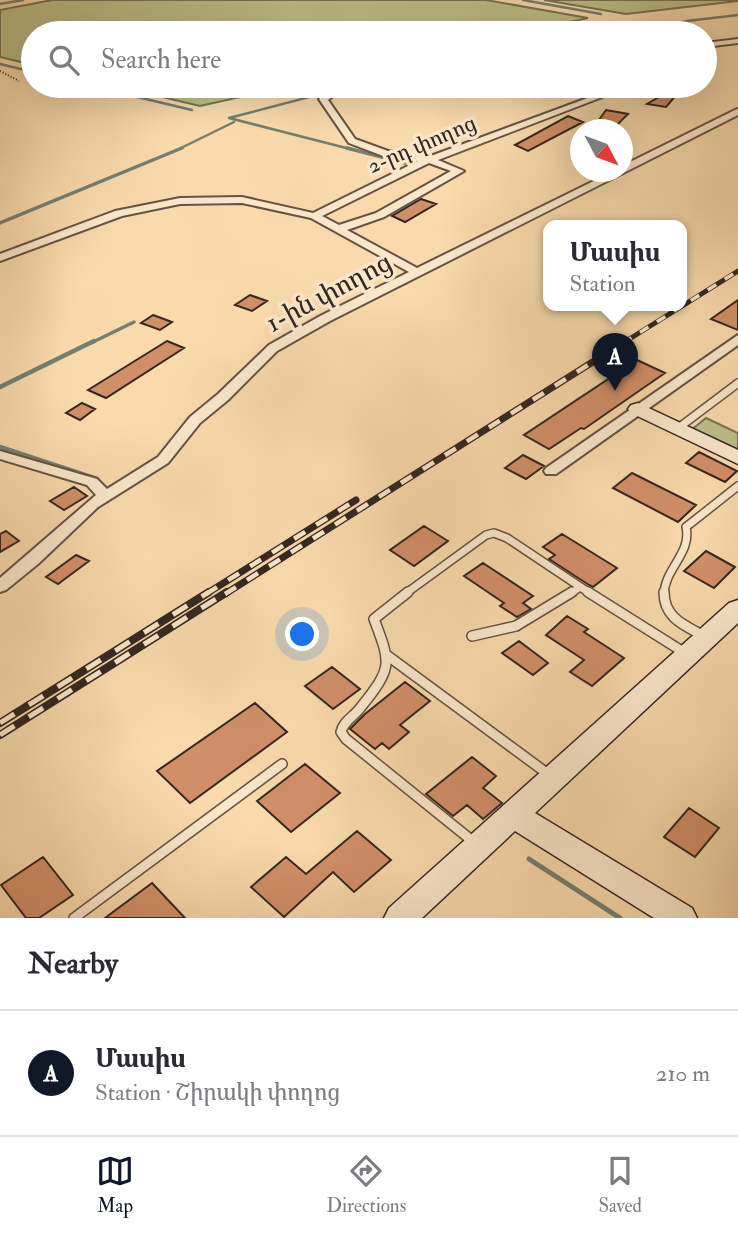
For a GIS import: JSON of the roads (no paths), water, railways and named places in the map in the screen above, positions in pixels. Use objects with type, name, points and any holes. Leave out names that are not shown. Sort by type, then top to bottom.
[{"type":"main road","points":[[638,409],[738,458]]},
{"type":"main road","points":[[400,918],[738,609]]},
{"type":"main road","points":[[514,815],[681,918]]},
{"type":"street","points":[[717,44],[738,41]]},
{"type":"street","points":[[324,98],[352,141],[386,154],[429,160],[459,171],[380,215],[341,228]]},
{"type":"street","name":"2-րդ փողոց","points":[[314,216],[429,160],[594,98]]},
{"type":"street","name":"1-ին փողոց","points":[[633,165],[738,112]]},
{"type":"street","name":"1-ին փողոց","points":[[0,586],[105,496],[163,460],[195,420],[273,348],[326,318],[599,182]]},
{"type":"street","points":[[0,258],[119,213],[180,201],[242,200],[314,216],[341,228],[418,273]]},
{"type":"street","points":[[551,471],[738,340]]},
{"type":"street","points":[[0,455],[92,482],[105,496]]},
{"type":"lane","points":[[677,429],[738,383]]},
{"type":"lane","points":[[698,646],[668,614],[662,598],[671,567],[686,552],[690,539],[685,527],[738,486]]},
{"type":"lane","points":[[480,846],[346,739],[341,732],[343,724],[360,709],[387,668],[388,656],[374,619],[376,615],[486,535],[494,533],[507,538],[580,587],[698,646]]},
{"type":"lane","points":[[472,636],[492,635],[523,625],[580,587]]},
{"type":"lane","points":[[388,656],[555,779]]},
{"type":"lane","points":[[74,918],[282,764]]},
{"type":"waterway","points":[[0,4],[23,0]]},
{"type":"waterway","points":[[523,0],[601,14]]},
{"type":"waterway","points":[[687,21],[738,15]]},
{"type":"waterway","points":[[0,64],[21,69]]},
{"type":"waterway","points":[[142,98],[192,110]]},
{"type":"waterway","points":[[305,98],[229,118],[354,150]]},
{"type":"waterway","points":[[177,150],[234,122]]},
{"type":"waterway","points":[[0,223],[182,148]]},
{"type":"waterway","points":[[347,148],[405,163]]},
{"type":"waterway","points":[[91,343],[134,322]]},
{"type":"waterway","points":[[0,387],[94,341]]},
{"type":"waterway","points":[[0,447],[97,479]]},
{"type":"waterway","points":[[529,859],[620,918]]},
{"type":"railway","points":[[687,303],[738,271]]},
{"type":"railway","points":[[623,343],[674,311]]},
{"type":"railway","points":[[225,594],[626,341]]},
{"type":"railway","points":[[206,594],[356,500]]},
{"type":"railway","points":[[0,723],[209,592]]},
{"type":"railway","points":[[0,735],[227,592]]},
{"type":"place","name":"Մասիս","points":[[615,391]]}]
